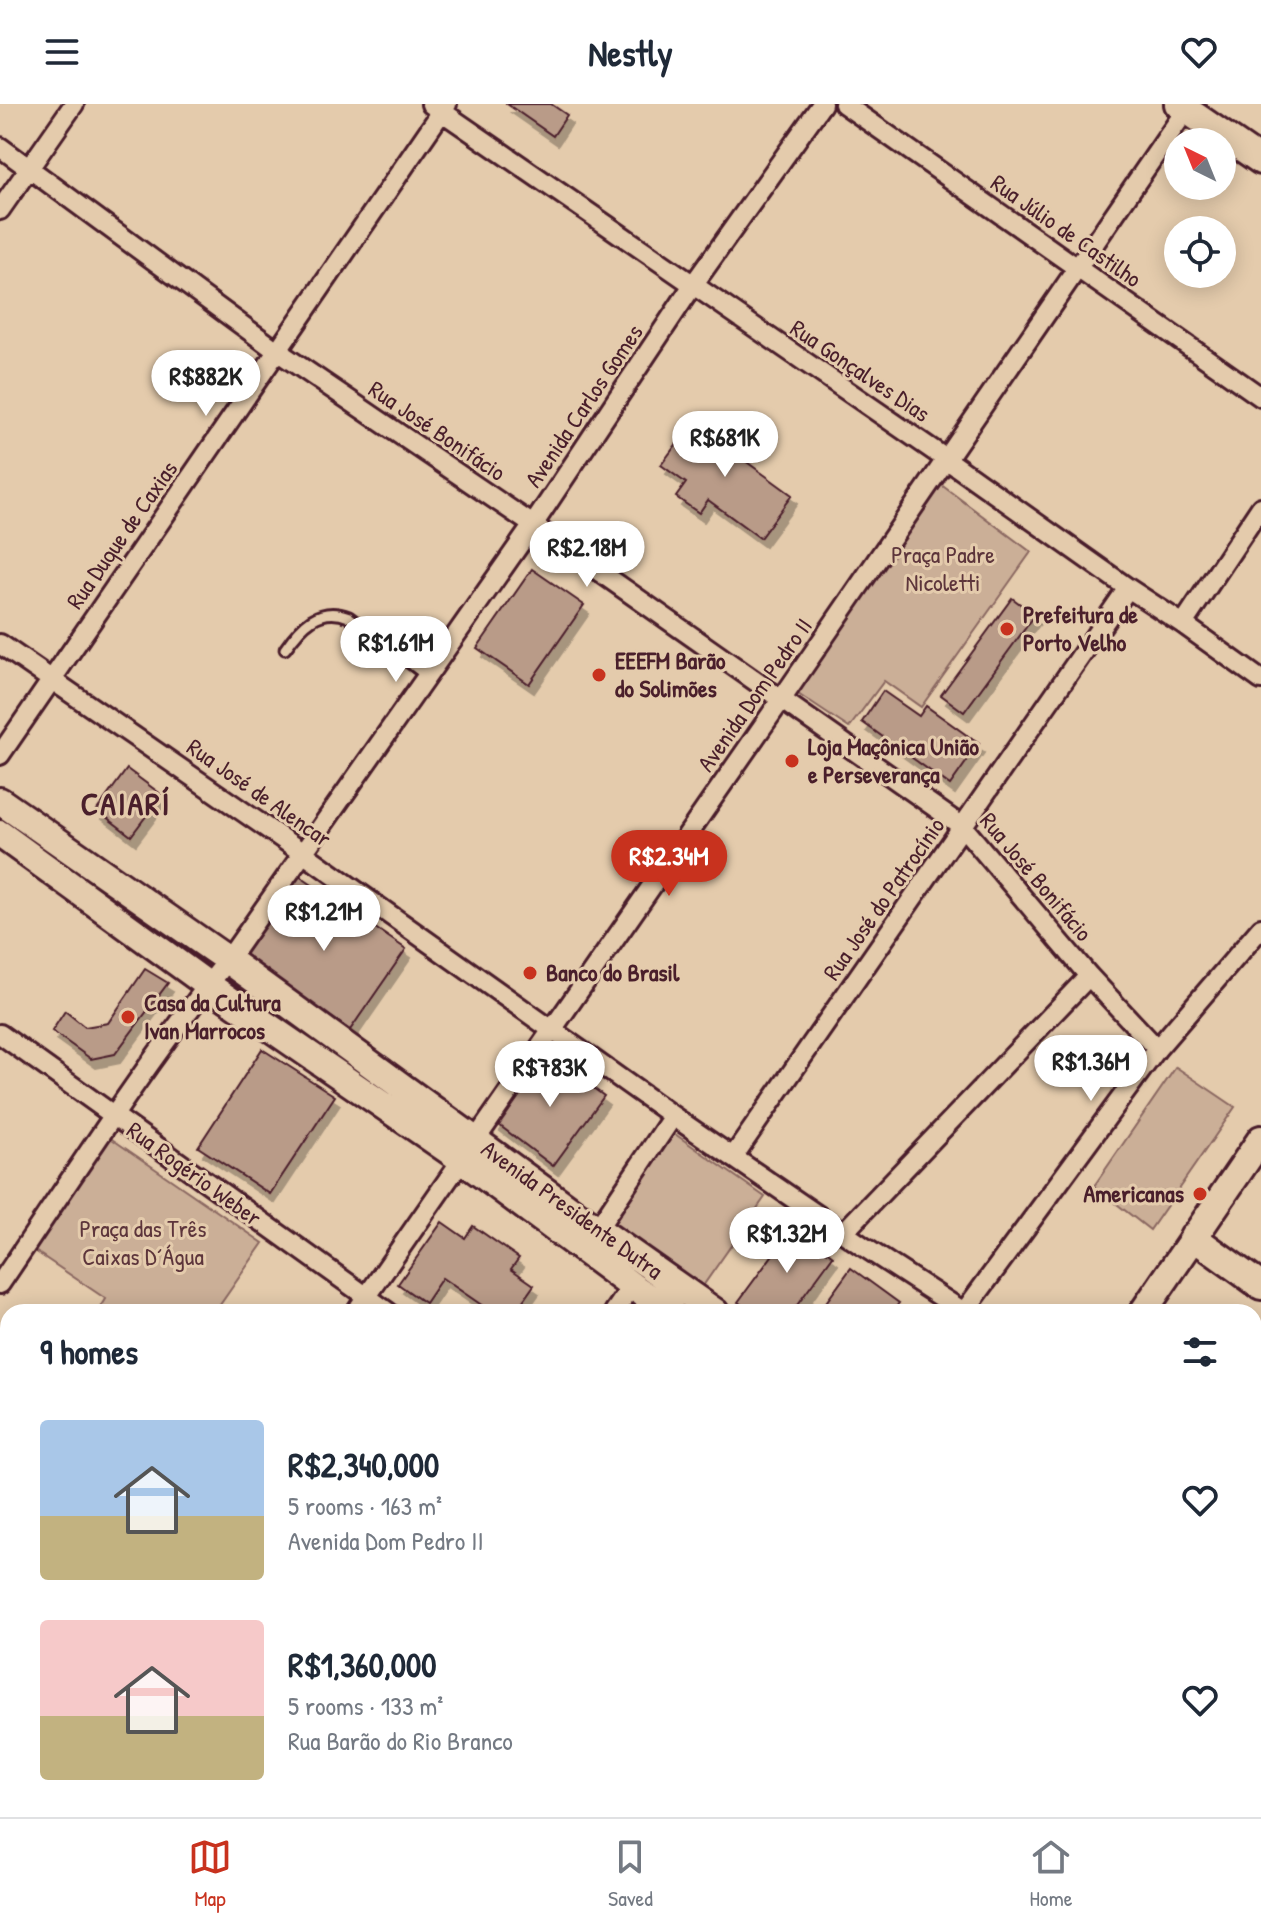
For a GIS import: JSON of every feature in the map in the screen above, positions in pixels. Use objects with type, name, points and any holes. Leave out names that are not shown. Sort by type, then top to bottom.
[{"type":"street","points":[[0,210],[74,104]]},
{"type":"street","name":"Avenida Carlos Gomes","points":[[0,1284],[114,1116],[228,960],[533,525],[693,285],[822,104]]},
{"type":"street","name":"Rua Júlio de Castilho","points":[[844,104],[1261,397]]},
{"type":"street","name":"Rua Gonçalves Dias","points":[[440,106],[1261,680]]},
{"type":"street","name":"Rua Duque de Caxias","points":[[0,755],[277,351],[440,106]]},
{"type":"street","points":[[1185,106],[1261,161]]},
{"type":"street","name":"Avenida Dom Pedro II","points":[[362,1304],[1078,268],[1185,106]]},
{"type":"street","name":"Rua José Bonifácio","points":[[0,147],[277,351],[533,525],[963,827],[1089,976],[1157,1049]]},
{"type":"street","points":[[1183,624],[1261,507]]},
{"type":"street","name":"Rua José do Patrocínio","points":[[733,1157],[1128,588]]},
{"type":"street","name":"Rua José de Alencar","points":[[0,644],[843,1233],[937,1304]]},
{"type":"street","name":"Avenida Presidente Dutra","points":[[0,801],[228,960],[468,1149],[590,1239],[701,1304]]},
{"type":"street","name":"Avenida Presidente Dutra","points":[[0,834],[208,985],[468,1149]]},
{"type":"street","points":[[970,1304],[1157,1049],[1261,928]]},
{"type":"street","points":[[843,1233],[1089,976]]},
{"type":"street","name":"Rua Rogério Weber","points":[[0,1034],[114,1116],[360,1304]]},
{"type":"street","points":[[590,1239],[673,1116]]},
{"type":"street","points":[[1148,1304],[1261,1139]]},
{"type":"street","points":[[1193,1237],[1261,1286]]},
{"type":"street","name":"Avenida Presidente Dutra","points":[[590,1239],[632,1286],[659,1304]]},
{"type":"street","points":[[620,1304],[632,1286]]},
{"type":"lane","points":[[285,649],[309,620],[340,613],[427,676]]},
{"type":"green space","name":"Praça Padre Nicoletti","points":[[940,484],[1031,552],[921,707],[884,681],[849,728],[792,690]]},
{"type":"green space","points":[[1176,1067],[1235,1107],[1150,1230],[1094,1186]]},
{"type":"green space","points":[[662,1125],[765,1197],[698,1293],[595,1221]]},
{"type":"green space","name":"Praça das Três Caixas D´Água","points":[[106,1135],[263,1243],[221,1304],[103,1304],[106,1299],[29,1247]]},
{"type":"building","points":[[507,104],[551,104],[567,115],[553,136]]},
{"type":"building","points":[[693,422],[718,441],[728,427],[750,444],[740,457],[792,495],[760,538],[708,500],[699,513],[676,497],[686,483],[661,465]]},
{"type":"building","points":[[532,569],[584,605],[529,684],[477,648]]},
{"type":"building","points":[[1012,598],[1035,615],[964,712],[941,695]]},
{"type":"building","points":[[883,691],[919,716],[926,706],[979,744],[950,785],[862,722]]},
{"type":"building","points":[[127,769],[162,795],[131,836],[97,810]]},
{"type":"building","points":[[299,876],[406,949],[350,1030],[243,957]]},
{"type":"building","name":"Casa da Cultura Ivan Marrocos","points":[[145,969],[168,983],[115,1054],[91,1059],[52,1031],[65,1011],[85,1027],[108,1023]]},
{"type":"building","points":[[262,1049],[335,1096],[270,1194],[198,1147]]},
{"type":"building","points":[[546,1053],[604,1096],[553,1166],[495,1122]]},
{"type":"building","points":[[442,1222],[465,1238],[473,1226],[519,1258],[511,1269],[534,1285],[521,1304],[480,1304],[442,1278],[425,1303],[398,1284]]},
{"type":"building","points":[[798,1229],[833,1256],[798,1304],[741,1304],[738,1302],[791,1230]]},
{"type":"building","points":[[851,1268],[899,1303],[898,1304],[825,1304]]},
{"type":"place","name":"Prefeitura de Porto Velho","points":[[1007,629]]},
{"type":"place","name":"EEEFM Barão do Solimões","points":[[599,675]]},
{"type":"place","name":"Loja Maçônica União e Perseverança","points":[[792,761]]},
{"type":"place","name":"Banco do Brasil","points":[[530,973]]},
{"type":"place","name":"Casa da Cultura Ivan Marrocos","points":[[128,1017]]},
{"type":"place","name":"Americanas","points":[[1200,1194]]},
{"type":"district","name":"CAIARÍ","points":[[126,804]]}]
